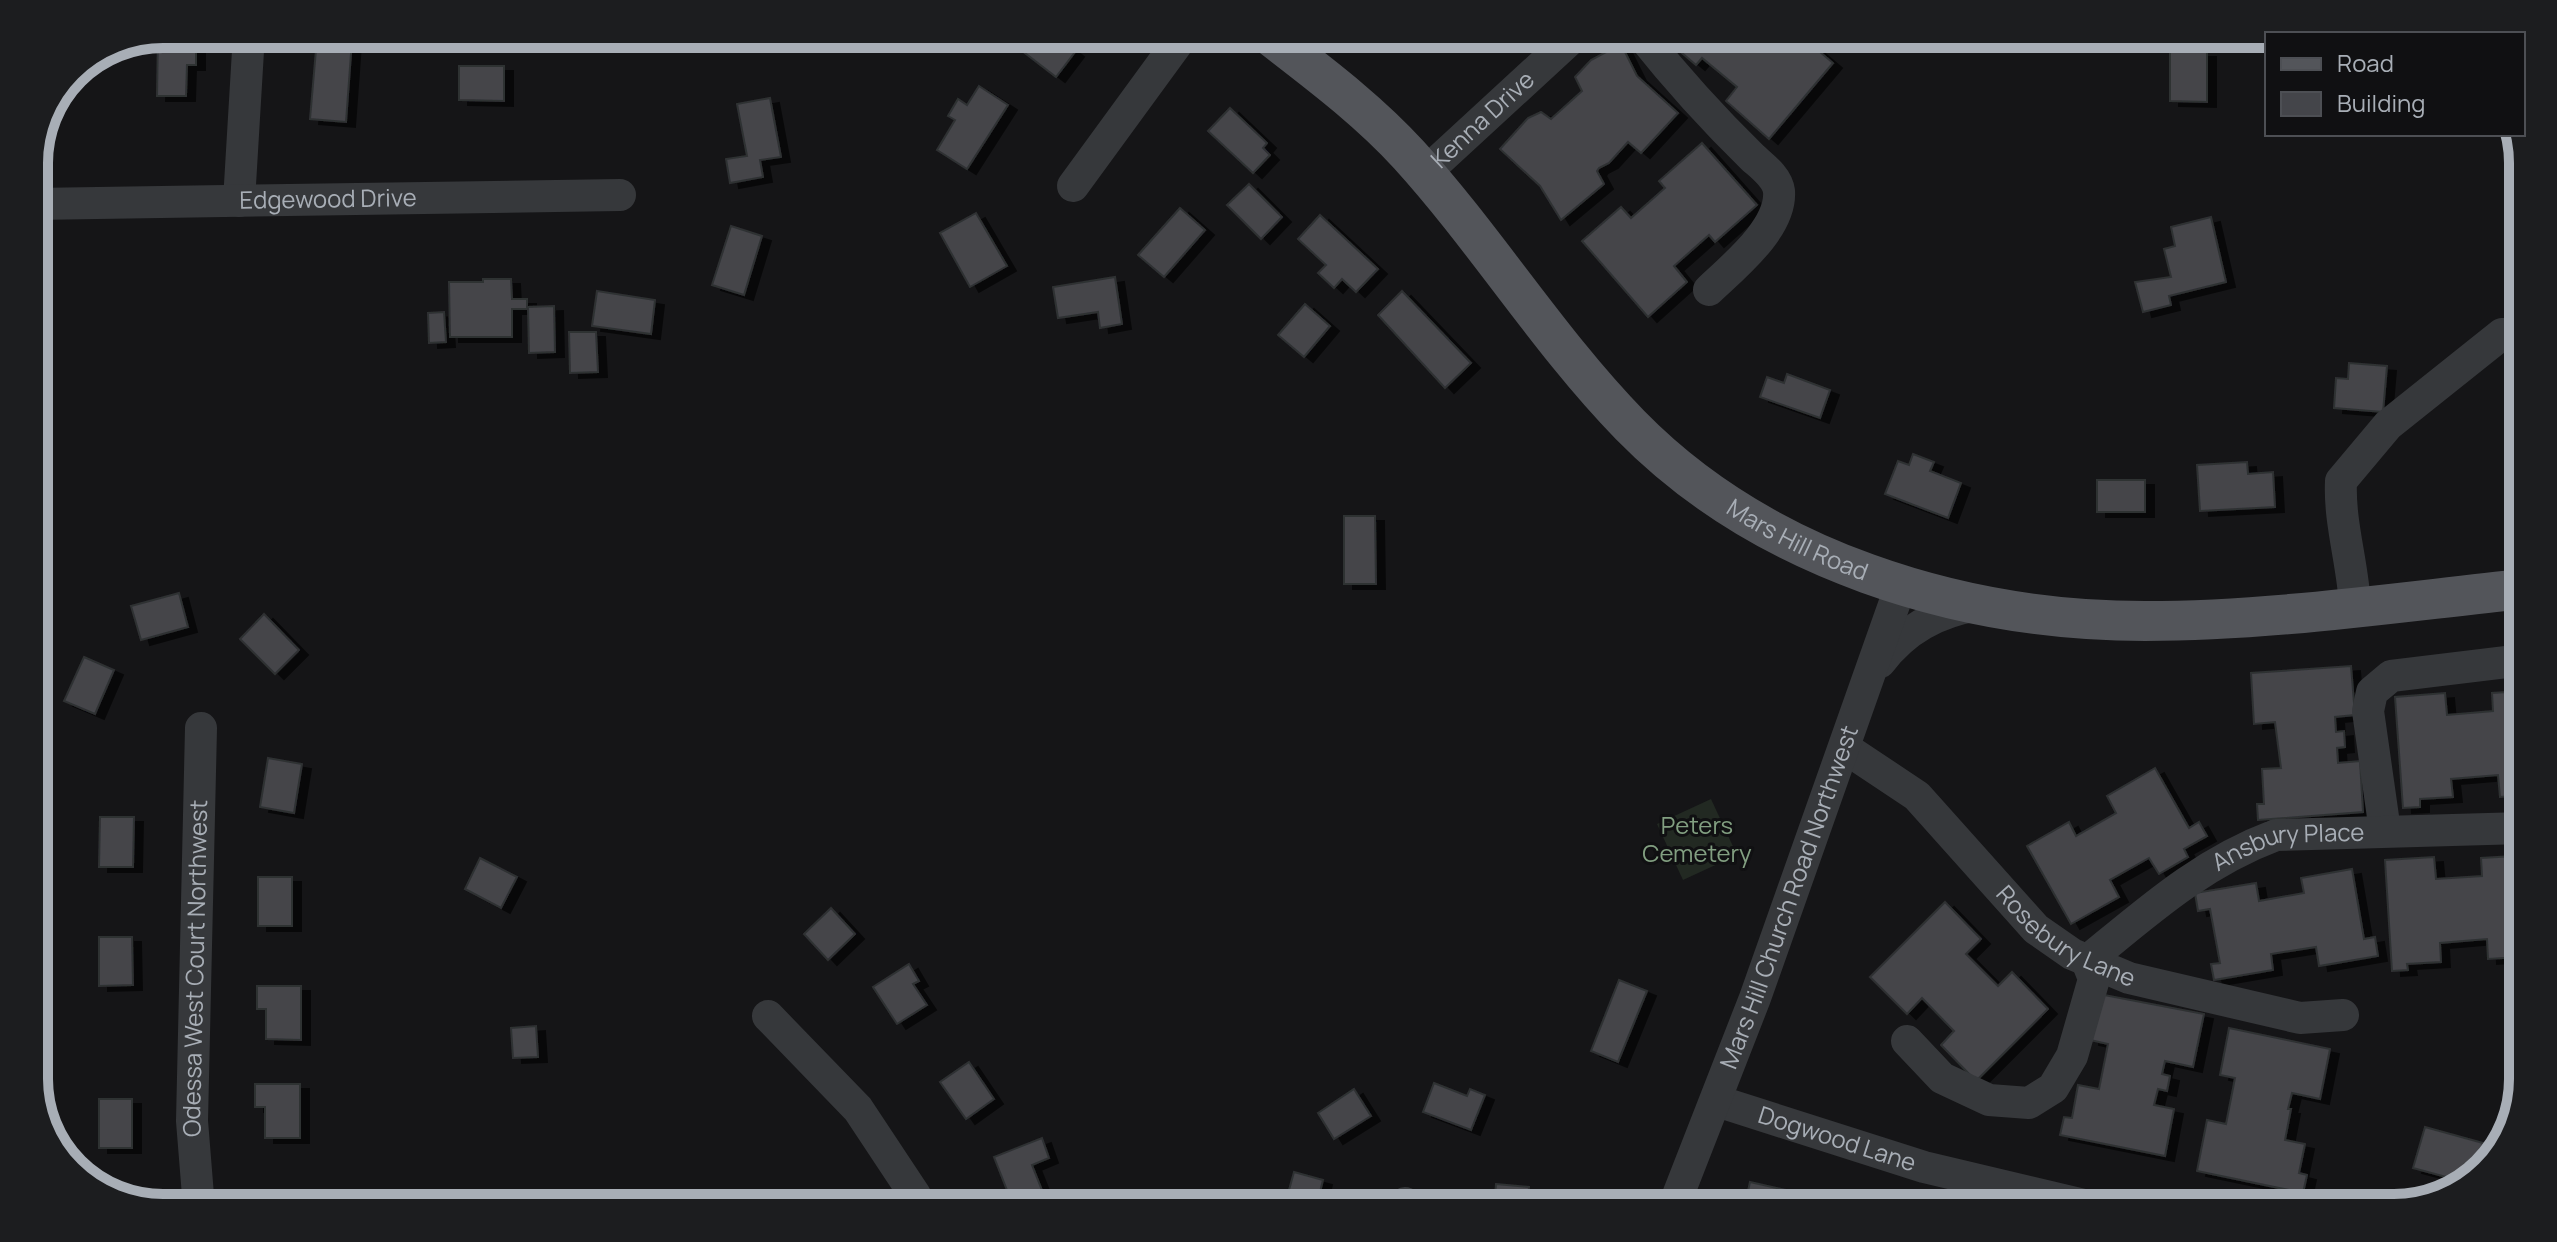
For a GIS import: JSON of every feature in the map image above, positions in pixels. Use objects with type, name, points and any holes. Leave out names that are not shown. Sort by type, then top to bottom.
[{"type":"main road","name":"Mars Hill Road","points":[[1286,48],[1358,105],[1424,174],[1574,362],[1631,426],[1701,487],[1767,529],[1833,560],[1901,585],[1980,605],[2044,615],[2142,621],[2247,617],[2509,590]]},
{"type":"street","points":[[239,201],[248,48]]},
{"type":"street","points":[[1073,186],[1174,48]]},
{"type":"street","name":"Kenna Drive","points":[[1424,174],[1561,48]]},
{"type":"street","points":[[1653,48],[1705,111],[1774,177],[1779,193],[1772,217],[1756,245],[1709,290]]},
{"type":"street","name":"Edgewood Drive","points":[[48,204],[620,195]]},
{"type":"street","points":[[2355,606],[2341,509],[2341,481],[2388,425],[2502,334]]},
{"type":"street","name":"Mars Hill Church Road Northwest","points":[[1679,1194],[1717,1101],[1901,585]]},
{"type":"street","points":[[1870,674],[1896,641],[1910,631],[1945,613],[1980,605]]},
{"type":"street","points":[[2385,831],[2368,711],[2372,692],[2391,676],[2509,662]]},
{"type":"street","name":"Odessa West Court Northwest","points":[[198,1194],[192,1107],[201,728]]},
{"type":"street","name":"Rosebury Lane","points":[[1845,748],[1917,796],[2036,929],[2087,961],[2129,978],[2300,1018],[2343,1015]]},
{"type":"street","name":"Ansbury Place","points":[[2087,961],[2182,882],[2246,846],[2276,835],[2509,828]]},
{"type":"street","points":[[1907,1041],[1942,1078],[1989,1100],[2029,1103],[2053,1088],[2072,1056],[2094,979],[2087,961]]},
{"type":"street","points":[[768,1016],[858,1109],[914,1194]]},
{"type":"street","name":"Dogwood Lane","points":[[1717,1101],[1924,1167],[2038,1194]]},
{"type":"green space","name":"Peters Cemetery","points":[[1711,799],[1737,855],[1683,880],[1657,824]]},
{"type":"building","points":[[158,48],[196,48],[196,65],[187,65],[186,96],[157,96]]},
{"type":"building","points":[[316,48],[351,48],[346,122],[310,119]]},
{"type":"building","points":[[1070,48],[1075,52],[1056,77],[1021,50]]},
{"type":"building","points":[[1614,48],[1623,48],[1637,76],[1678,113],[1641,153],[1628,142],[1609,163],[1599,168],[1597,171],[1604,184],[1561,220],[1540,186],[1500,149],[1528,118],[1541,112],[1551,119],[1582,91],[1575,77],[1591,60]]},
{"type":"building","points":[[1676,48],[1815,48],[1833,63],[1769,139],[1726,101],[1737,87],[1702,58],[1696,65]]},
{"type":"building","points":[[2170,52],[2207,52],[2207,102],[2170,101]]},
{"type":"building","points":[[459,66],[504,66],[504,101],[459,100]]},
{"type":"building","points":[[979,86],[1008,105],[967,169],[937,150],[955,120],[948,116],[958,99],[967,105]]},
{"type":"building","points":[[770,98],[781,157],[760,160],[763,177],[730,183],[726,159],[747,156],[737,104]]},
{"type":"building","points":[[1230,108],[1267,143],[1263,148],[1270,155],[1253,173],[1208,131]]},
{"type":"building","points":[[1702,143],[1757,205],[1715,242],[1709,235],[1674,266],[1687,282],[1648,317],[1582,241],[1621,207],[1631,218],[1665,188],[1659,181]]},
{"type":"building","points":[[1249,184],[1282,217],[1261,239],[1227,205]]},
{"type":"building","points":[[1180,208],[1205,230],[1164,277],[1138,255]]},
{"type":"building","points":[[976,213],[1007,266],[970,287],[940,233]]},
{"type":"building","points":[[1320,215],[1378,269],[1356,292],[1342,279],[1334,288],[1318,273],[1326,265],[1298,239]]},
{"type":"building","points":[[2211,217],[2226,282],[2169,296],[2171,305],[2143,312],[2135,282],[2171,277],[2164,249],[2175,246],[2171,227]]},
{"type":"building","points":[[731,226],[762,236],[744,295],[712,285]]},
{"type":"building","points":[[1115,277],[1122,324],[1100,328],[1098,312],[1058,318],[1053,287]]},
{"type":"building","points":[[483,279],[511,279],[512,299],[527,299],[527,309],[512,309],[512,337],[450,337],[449,282],[483,282]]},
{"type":"building","points":[[597,291],[655,300],[651,334],[592,326]]},
{"type":"building","points":[[1402,291],[1471,363],[1445,388],[1378,315]]},
{"type":"building","points":[[1305,304],[1330,326],[1304,357],[1278,335]]},
{"type":"building","points":[[554,306],[555,352],[529,353],[528,307]]},
{"type":"building","points":[[444,312],[446,342],[429,343],[428,313]]},
{"type":"building","points":[[569,332],[596,332],[598,372],[570,373]]},
{"type":"building","points":[[2349,363],[2387,366],[2383,412],[2334,408],[2336,378],[2348,379]]},
{"type":"building","points":[[1787,374],[1830,390],[1820,418],[1760,397],[1767,377],[1784,383]]},
{"type":"building","points":[[1913,454],[1934,462],[1930,471],[1961,483],[1948,518],[1885,494],[1898,461],[1909,465]]},
{"type":"building","points":[[2247,462],[2248,474],[2273,472],[2275,507],[2200,511],[2197,465]]},
{"type":"building","points":[[2097,480],[2145,480],[2145,512],[2097,512]]},
{"type":"building","points":[[1344,516],[1375,516],[1376,584],[1344,584]]},
{"type":"building","points":[[179,593],[188,627],[141,640],[131,606]]},
{"type":"building","points":[[264,614],[299,650],[275,674],[240,639]]},
{"type":"building","points":[[84,657],[114,670],[95,714],[64,701]]},
{"type":"building","points":[[2351,666],[2355,715],[2335,717],[2336,732],[2344,731],[2345,747],[2337,748],[2338,763],[2360,761],[2363,812],[2258,820],[2257,804],[2264,804],[2262,769],[2281,768],[2275,722],[2254,724],[2251,673]]},
{"type":"building","points":[[2509,692],[2509,796],[2500,797],[2498,775],[2451,779],[2453,797],[2420,799],[2420,807],[2403,808],[2395,697],[2445,693],[2447,715],[2493,711],[2492,693]]},
{"type":"building","points":[[268,758],[302,764],[294,813],[260,807]]},
{"type":"building","points":[[2155,768],[2189,828],[2199,822],[2207,836],[2184,849],[2188,857],[2159,874],[2149,858],[2110,880],[2119,897],[2071,924],[2027,846],[2069,822],[2076,836],[2116,813],[2107,796]]},
{"type":"building","points":[[100,817],[134,817],[133,867],[99,867]]},
{"type":"building","points":[[2509,856],[2509,958],[2488,959],[2487,939],[2440,943],[2441,962],[2407,964],[2408,970],[2392,971],[2385,860],[2434,857],[2436,879],[2482,876],[2481,858]]},
{"type":"building","points":[[480,858],[517,877],[501,908],[465,889]]},
{"type":"building","points":[[2352,869],[2364,939],[2375,937],[2378,956],[2319,966],[2316,947],[2271,954],[2273,970],[2214,980],[2211,964],[2220,963],[2210,909],[2198,911],[2195,893],[2256,883],[2259,901],[2304,893],[2301,878]]},
{"type":"building","points":[[258,877],[292,877],[292,926],[258,926]]},
{"type":"building","points":[[1945,902],[1981,939],[1966,954],[1998,986],[2012,972],[2048,1009],[1976,1081],[1941,1045],[1954,1031],[1922,998],[1907,1014],[1870,977]]},
{"type":"building","points":[[831,908],[855,934],[828,960],[804,934]]},
{"type":"building","points":[[99,937],[132,937],[133,985],[99,986]]},
{"type":"building","points":[[909,964],[919,981],[913,984],[927,1005],[897,1024],[873,987]]},
{"type":"building","points":[[1619,980],[1647,991],[1618,1062],[1591,1051]]},
{"type":"building","points":[[257,986],[301,986],[301,1040],[266,1039],[266,1009],[257,1009]]},
{"type":"building","points":[[2099,994],[2204,1014],[2193,1067],[2165,1061],[2162,1074],[2170,1076],[2167,1091],[2158,1089],[2154,1105],[2174,1109],[2165,1156],[2060,1135],[2064,1117],[2072,1118],[2078,1085],[2099,1089],[2108,1044],[2090,1040]]},
{"type":"building","points":[[536,1026],[538,1057],[513,1058],[511,1028]]},
{"type":"building","points":[[2229,1028],[2330,1049],[2320,1099],[2292,1093],[2288,1109],[2291,1109],[2285,1140],[2305,1144],[2299,1173],[2307,1175],[2303,1193],[2197,1171],[2207,1120],[2226,1124],[2235,1078],[2220,1075]]},
{"type":"building","points":[[969,1062],[994,1099],[966,1119],[940,1082]]},
{"type":"building","points":[[1434,1083],[1467,1096],[1470,1089],[1485,1095],[1471,1130],[1423,1112]]},
{"type":"building","points":[[255,1084],[300,1084],[300,1138],[265,1138],[265,1107],[255,1107]]},
{"type":"building","points":[[1354,1089],[1371,1116],[1334,1139],[1318,1113]]},
{"type":"building","points":[[99,1099],[132,1099],[132,1148],[99,1148]]},
{"type":"building","points":[[2425,1127],[2483,1143],[2479,1156],[2452,1179],[2413,1168]]},
{"type":"building","points":[[1042,1138],[1049,1158],[1032,1165],[1043,1194],[1009,1194],[994,1157]]},
{"type":"building","points":[[1294,1172],[1323,1180],[1320,1194],[1288,1194]]},
{"type":"building","points":[[1750,1182],[1804,1194],[1747,1194]]},
{"type":"building","points":[[1496,1184],[1529,1187],[1528,1194],[1495,1194]]}]
